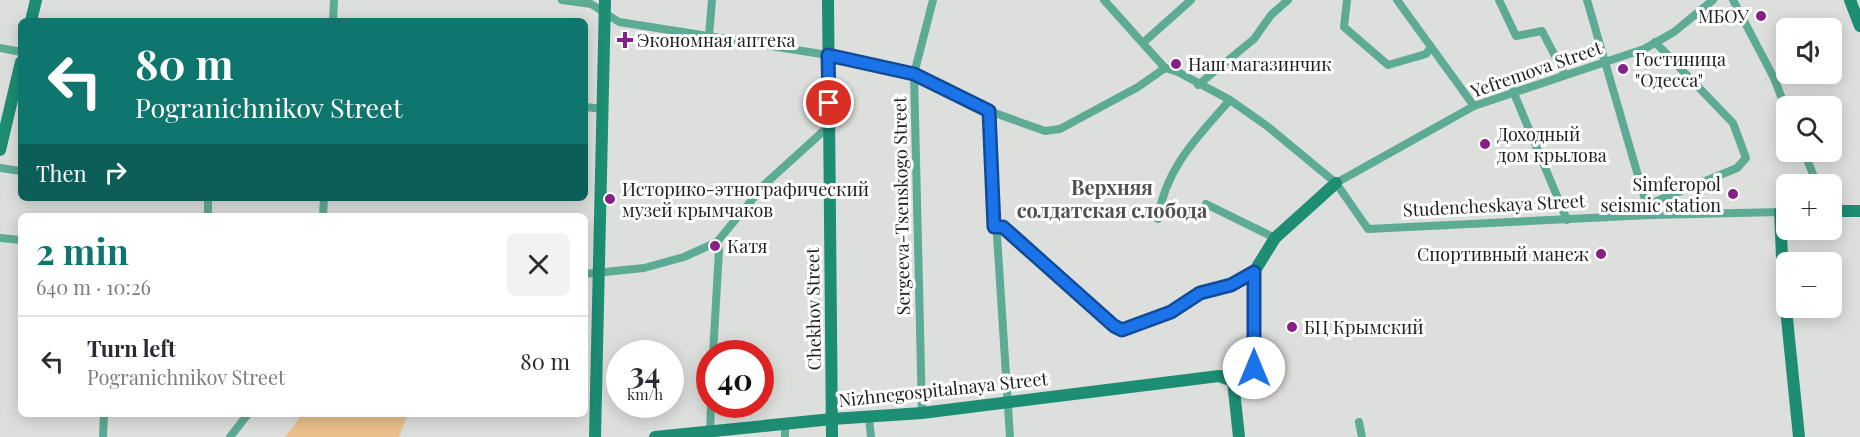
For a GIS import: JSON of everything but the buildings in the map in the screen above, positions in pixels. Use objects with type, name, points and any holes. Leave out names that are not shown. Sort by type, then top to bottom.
[{"type":"main road","points":[[32,18],[36,0]]},
{"type":"main road","name":"Chekhov Street","points":[[828,0],[832,437]]},
{"type":"main road","points":[[1850,0],[1860,26]]},
{"type":"main road","points":[[595,437],[605,6]]},
{"type":"main road","points":[[0,150],[18,75]]},
{"type":"main road","points":[[1239,437],[1233,381],[1254,371],[1254,272],[1275,238],[1336,183]]},
{"type":"main road","points":[[1842,211],[1860,212]]},
{"type":"main road","points":[[1783,240],[1783,279],[1799,437]]},
{"type":"main road","name":"Nizhnegospitalnaya Street","points":[[655,437],[832,419],[922,413],[1219,376],[1233,381]]},
{"type":"street","points":[[333,18],[334,0]]},
{"type":"street","points":[[562,0],[605,6],[619,22],[828,55],[914,74],[989,111],[1045,131],[1060,129],[1138,87],[1165,68]]},
{"type":"street","points":[[709,36],[712,0]]},
{"type":"street","name":"Sergeeva-Tsenskogo Street","points":[[922,413],[914,74],[933,0]]},
{"type":"street","points":[[1104,0],[1165,68],[1178,72],[1198,85],[1230,100],[1268,126],[1336,183]]},
{"type":"street","points":[[1144,42],[1191,0]]},
{"type":"street","points":[[1198,85],[1254,39],[1271,15],[1288,0]]},
{"type":"street","points":[[1347,0],[1344,27],[1388,65],[1426,54],[1431,47]]},
{"type":"street","points":[[1397,0],[1474,106]]},
{"type":"street","points":[[1499,0],[1516,36],[1542,31],[1564,75]]},
{"type":"street","points":[[1587,0],[1650,215]]},
{"type":"street","name":"Yefremova Street","points":[[1336,183],[1474,106],[1513,91],[1607,63],[1655,42],[1674,32],[1713,0]]},
{"type":"street","points":[[1733,0],[1774,78],[1781,96]]},
{"type":"street","points":[[1647,205],[1737,168],[1746,158],[1733,123],[1655,42]]},
{"type":"street","points":[[0,48],[18,51]]},
{"type":"street","points":[[1513,91],[1567,220]]},
{"type":"street","points":[[1158,219],[1160,204],[1174,168],[1188,146],[1230,100]]},
{"type":"street","points":[[588,107],[603,109]]},
{"type":"street","points":[[989,111],[994,227],[1010,437]]},
{"type":"street","points":[[588,274],[655,265],[717,242],[765,184],[829,126]]},
{"type":"street","points":[[0,168],[18,171]]},
{"type":"street","name":"Studencheskaya Street","points":[[1336,183],[1368,229],[1650,215],[1776,212]]},
{"type":"street","points":[[1206,204],[1275,238]]},
{"type":"street","points":[[994,227],[1003,227],[1114,326],[1122,330],[1171,312],[1200,293],[1231,285],[1254,272]]},
{"type":"street","points":[[0,238],[18,240]]},
{"type":"street","points":[[714,340],[719,250],[717,242]]},
{"type":"street","points":[[103,437],[105,417]]},
{"type":"street","points":[[230,437],[246,417]]},
{"type":"street","points":[[710,432],[711,418]]},
{"type":"street","points":[[869,418],[871,437]]},
{"type":"street","points":[[1359,422],[1362,437]]},
{"type":"street","points":[[785,424],[785,437]]},
{"type":"shaded area","points":[[300,417],[407,417],[399,437],[285,437]]},
{"type":"place","name":"МБОУ","points":[[1761,16]]},
{"type":"place","name":"Экономная аптека","points":[[625,40]]},
{"type":"place","name":"Наш магазинчик","points":[[1176,64]]},
{"type":"place","name":"Гостиница \"Одесса\"","points":[[1623,69]]},
{"type":"place","name":"Доходный дом крылова","points":[[1485,144]]},
{"type":"place","name":"Simferopol seismic station","points":[[1733,194]]},
{"type":"place","name":"Историко-этнографический музей крымчаков","points":[[610,199]]},
{"type":"place","name":"Катя","points":[[715,246]]},
{"type":"place","name":"Спортивный манеж","points":[[1601,254]]},
{"type":"place","name":"БЦ Крымский","points":[[1292,327]]},
{"type":"district","name":"Верхняя солдатская слобода","points":[[1112,198]]},
{"type":"route","points":[[829,103],[828,55],[914,74],[989,111],[994,227],[1003,227],[1114,326],[1122,330],[1131,329],[1171,312],[1200,293],[1212,292],[1231,285],[1254,272],[1254,368]]}]
